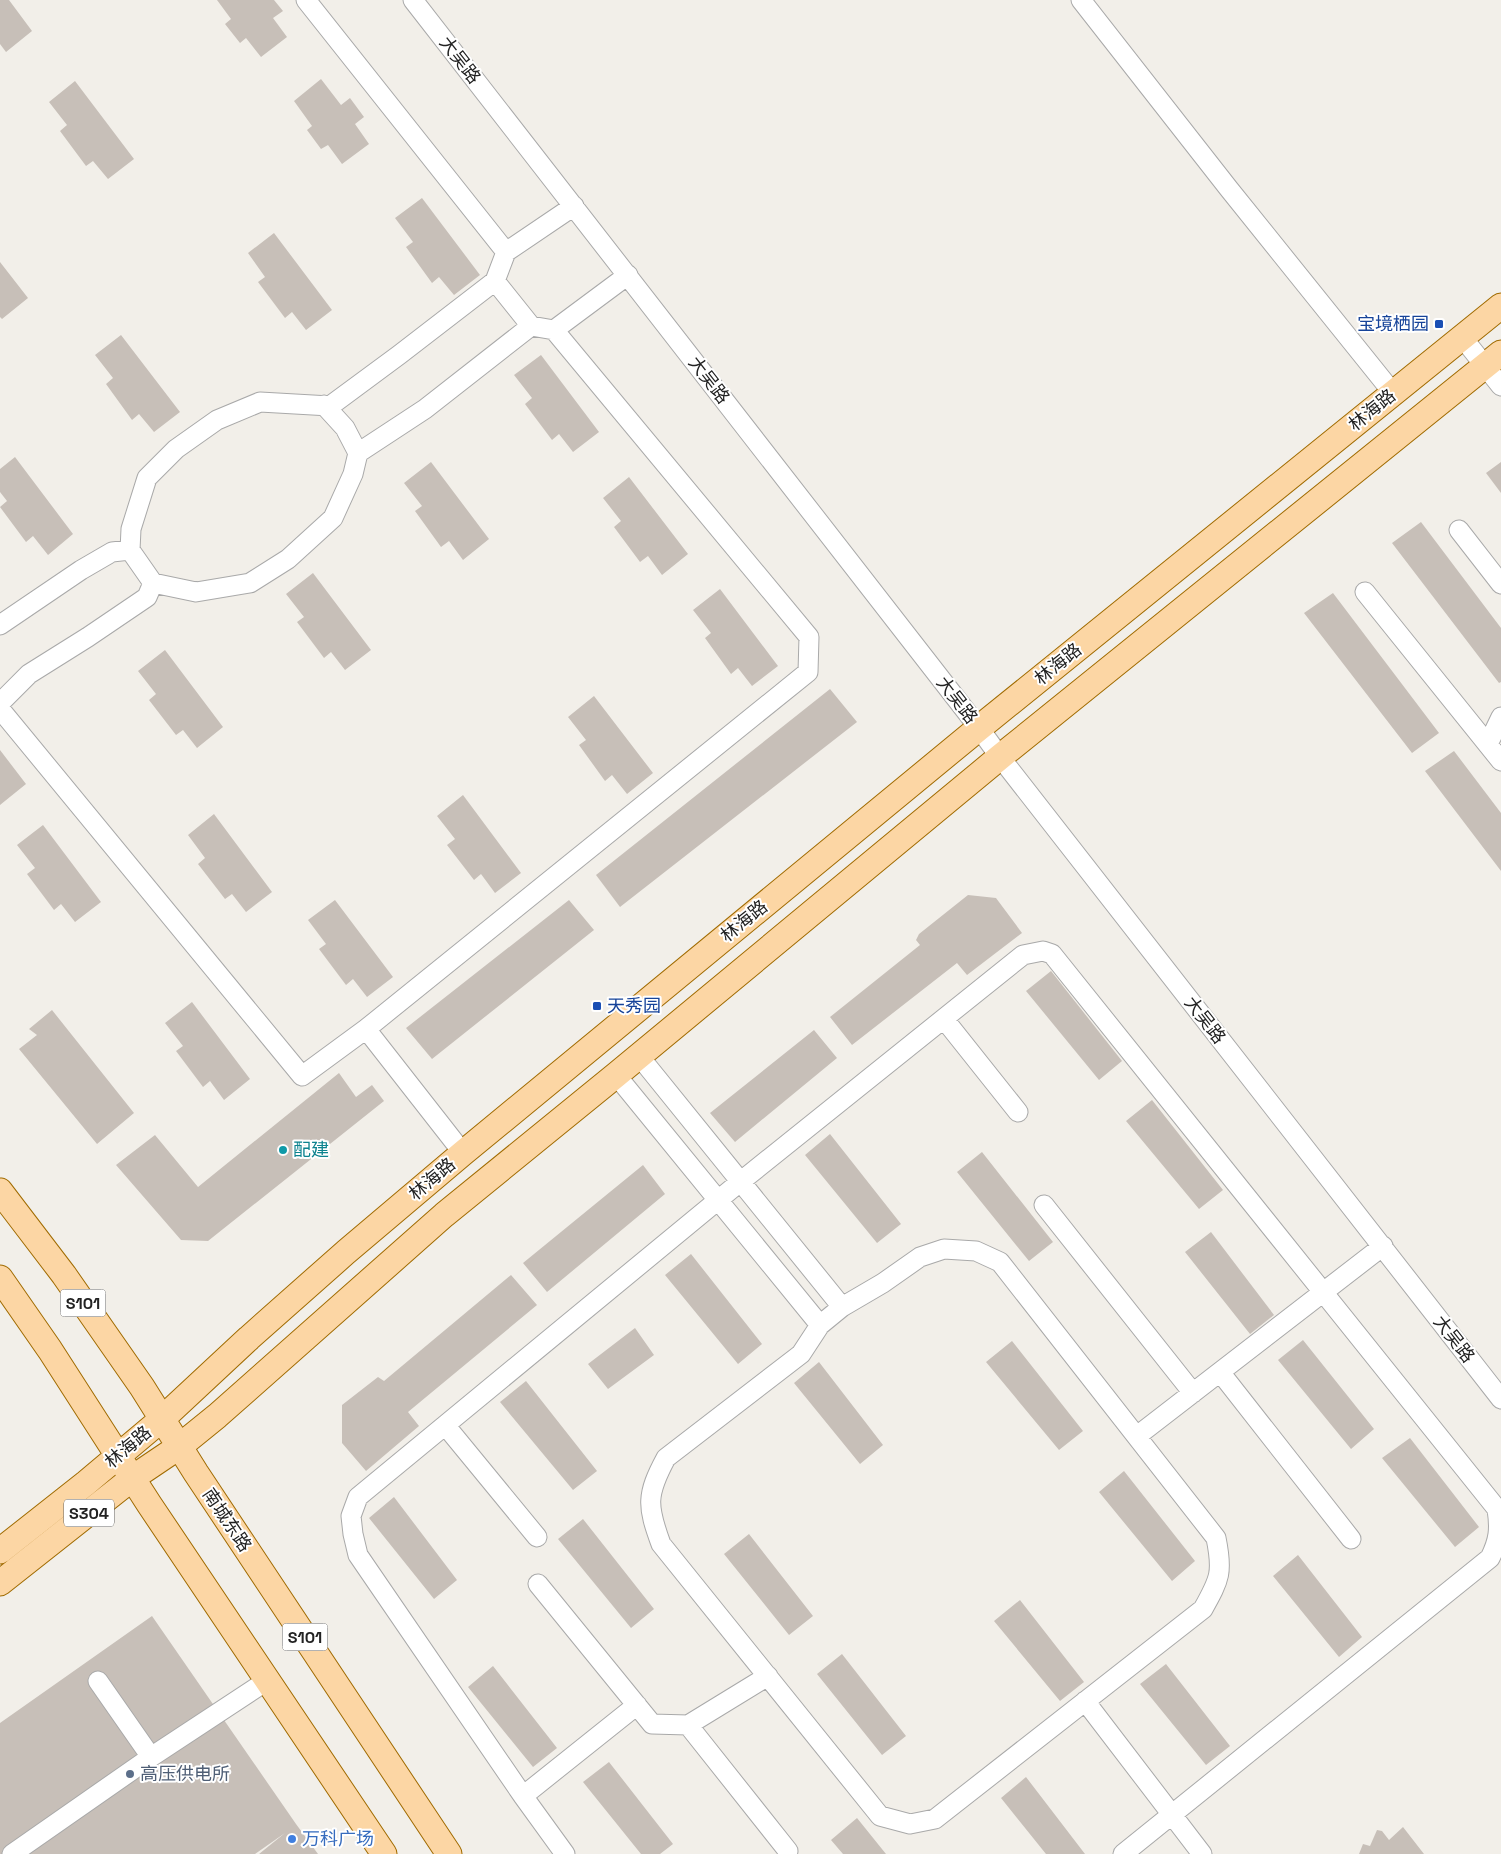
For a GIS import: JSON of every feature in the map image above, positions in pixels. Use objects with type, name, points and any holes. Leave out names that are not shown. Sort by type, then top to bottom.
[{"type":"main road","name":"林海路","points":[[0,1551],[162,1419],[249,1338],[346,1252],[463,1153],[979,728],[1501,306]]},
{"type":"main road","name":"林海路","points":[[0,1582],[134,1477],[180,1446],[237,1400],[444,1215],[1000,757],[1493,360]]},
{"type":"main road","name":"南城东路","points":[[0,1191],[64,1275],[142,1387],[196,1473],[449,1854]]},
{"type":"main road","points":[[0,1278],[50,1350],[134,1477],[149,1504],[384,1854]]},
{"type":"street","points":[[306,0],[506,252]]},
{"type":"street","name":"大吴路","points":[[413,0],[1501,1400]]},
{"type":"street","points":[[1081,0],[1229,189],[1393,393]]},
{"type":"street","points":[[324,405],[345,428],[358,453],[353,474],[333,518],[288,559],[250,583],[196,592],[154,583],[130,550],[131,529],[147,478],[176,449],[217,420],[260,402],[324,405],[330,406],[496,281],[506,252],[574,206]]},
{"type":"street","points":[[554,330],[628,275]]},
{"type":"street","points":[[0,709],[302,1076],[366,1028],[808,672],[809,638],[554,330],[532,326],[496,281]]},
{"type":"street","points":[[358,453],[425,409],[532,326]]},
{"type":"street","points":[[1462,337],[1493,360],[1501,386]]},
{"type":"street","points":[[1459,530],[1501,584]]},
{"type":"street","points":[[0,625],[81,570],[112,552],[130,550]]},
{"type":"street","points":[[0,703],[29,674],[147,597],[154,583]]},
{"type":"street","points":[[1365,592],[1501,760]]},
{"type":"street","points":[[1488,744],[1501,717]]},
{"type":"street","points":[[565,1854],[522,1796],[358,1555],[351,1516],[358,1497],[740,1182],[1023,955],[1044,950],[1052,954],[1497,1509],[1499,1525],[1497,1543],[1490,1558],[1123,1854]]},
{"type":"street","points":[[944,1019],[1018,1112]]},
{"type":"street","points":[[366,1028],[463,1153]]},
{"type":"street","points":[[639,1056],[842,1307]]},
{"type":"street","points":[[616,1075],[820,1325]]},
{"type":"street","points":[[1044,1205],[1193,1393]]},
{"type":"street","points":[[1137,1436],[1383,1246]]},
{"type":"street","points":[[944,1249],[976,1251],[1000,1262],[1216,1538],[1221,1562],[1217,1585],[1203,1609],[935,1819],[910,1824],[880,1816],[661,1544],[650,1508],[654,1480],[666,1458],[801,1354],[820,1325],[842,1307],[883,1283],[920,1257],[944,1249]]},
{"type":"street","points":[[1220,1372],[1351,1539]]},
{"type":"street","points":[[446,1425],[536,1537]]},
{"type":"street","points":[[538,1584],[652,1724],[688,1725],[768,1676]]},
{"type":"street","points":[[12,1854],[151,1757],[268,1680]]},
{"type":"street","points":[[98,1681],[151,1757]]},
{"type":"street","points":[[1085,1701],[1202,1854]]},
{"type":"street","points":[[522,1796],[638,1705]]},
{"type":"street","points":[[688,1725],[788,1851]]},
{"type":"building","points":[[0,0],[9,0],[32,31],[6,52],[0,44]]},
{"type":"building","points":[[217,0],[274,0],[283,11],[273,18],[287,37],[261,57],[246,38],[240,43],[225,24],[231,19]]},
{"type":"building","points":[[321,79],[341,105],[350,98],[364,117],[355,124],[369,144],[342,164],[328,145],[321,149],[307,130],[312,126],[294,101]]},
{"type":"building","points":[[75,81],[134,159],[108,179],[93,161],[86,166],[60,131],[67,125],[49,102]]},
{"type":"building","points":[[422,198],[480,275],[454,295],[439,277],[432,283],[406,247],[413,242],[395,218]]},
{"type":"building","points":[[274,233],[332,310],[306,330],[292,312],[285,318],[258,282],[265,277],[248,253]]},
{"type":"building","points":[[0,262],[28,298],[2,319],[0,317]]},
{"type":"building","points":[[121,335],[180,412],[154,432],[139,414],[132,420],[106,384],[113,378],[95,355]]},
{"type":"building","points":[[541,355],[599,432],[573,452],[559,434],[552,440],[525,404],[532,398],[514,375]]},
{"type":"building","points":[[15,457],[73,534],[48,555],[33,536],[26,542],[0,507],[7,501],[0,492],[0,469]]},
{"type":"building","points":[[431,462],[489,539],[463,560],[449,541],[441,547],[415,511],[422,506],[404,483]]},
{"type":"building","points":[[1501,462],[1501,493],[1486,473]]},
{"type":"building","points":[[629,477],[688,554],[662,575],[648,556],[640,562],[614,527],[621,521],[603,498]]},
{"type":"building","points":[[1421,522],[1501,628],[1501,682],[1499,683],[1392,543]]},
{"type":"building","points":[[313,573],[371,650],[345,670],[331,652],[324,658],[297,622],[304,617],[286,594]]},
{"type":"building","points":[[720,589],[778,666],[752,686],[738,668],[731,674],[705,638],[711,633],[693,610]]},
{"type":"building","points":[[1333,593],[1439,733],[1412,753],[1304,613]]},
{"type":"building","points":[[165,650],[223,727],[197,748],[183,730],[176,735],[149,700],[156,694],[138,671]]},
{"type":"building","points":[[830,689],[857,722],[620,907],[596,875]]},
{"type":"building","points":[[594,696],[653,773],[627,794],[612,775],[605,781],[579,745],[586,740],[568,717]]},
{"type":"building","points":[[0,750],[26,784],[0,805]]},
{"type":"building","points":[[1454,751],[1501,813],[1501,871],[1425,771]]},
{"type":"building","points":[[463,795],[521,873],[495,893],[481,874],[474,880],[447,845],[455,839],[437,816]]},
{"type":"building","points":[[214,814],[272,892],[246,912],[232,894],[225,899],[198,864],[205,858],[188,835]]},
{"type":"building","points":[[43,825],[101,902],[75,922],[61,904],[54,910],[27,874],[35,868],[17,845]]},
{"type":"building","points":[[968,895],[996,898],[1022,933],[967,975],[957,963],[852,1045],[830,1017],[920,945],[916,940],[919,934]]},
{"type":"building","points":[[335,900],[393,977],[367,997],[353,979],[346,985],[319,949],[326,944],[308,920]]},
{"type":"building","points":[[569,900],[594,930],[432,1059],[406,1028]]},
{"type":"building","points":[[1051,971],[1122,1061],[1099,1080],[1026,991]]},
{"type":"building","points":[[192,1002],[250,1079],[224,1100],[210,1081],[203,1087],[176,1051],[183,1046],[165,1023]]},
{"type":"building","points":[[52,1010],[134,1113],[97,1144],[19,1049],[37,1035],[29,1029]]},
{"type":"building","points":[[814,1030],[837,1058],[735,1142],[710,1113]]},
{"type":"building","name":"配建","points":[[339,1073],[356,1097],[372,1085],[384,1101],[208,1241],[181,1240],[116,1165],[155,1135],[198,1187]]},
{"type":"building","points":[[1152,1100],[1223,1190],[1199,1209],[1126,1121]]},
{"type":"building","points":[[830,1134],[901,1224],[877,1243],[805,1155]]},
{"type":"building","points":[[982,1152],[1053,1242],[1029,1261],[957,1172]]},
{"type":"building","points":[[643,1165],[665,1194],[547,1292],[523,1263]]},
{"type":"building","points":[[1211,1232],[1274,1315],[1250,1334],[1185,1252]]},
{"type":"building","points":[[691,1254],[762,1344],[738,1364],[665,1275]]},
{"type":"building","points":[[511,1275],[537,1305],[408,1412],[419,1426],[366,1471],[342,1443],[342,1405],[378,1377],[384,1381]]},
{"type":"building","points":[[635,1328],[654,1355],[608,1389],[588,1364]]},
{"type":"building","points":[[1303,1340],[1374,1429],[1351,1449],[1278,1360]]},
{"type":"building","points":[[1012,1341],[1083,1431],[1059,1450],[986,1362]]},
{"type":"building","points":[[819,1362],[883,1445],[860,1464],[794,1383]]},
{"type":"building","points":[[526,1381],[597,1471],[573,1490],[500,1402]]},
{"type":"building","points":[[1410,1438],[1479,1527],[1455,1547],[1382,1458]]},
{"type":"building","points":[[1124,1471],[1195,1561],[1172,1581],[1099,1492]]},
{"type":"building","points":[[394,1497],[457,1580],[434,1599],[369,1518]]},
{"type":"building","points":[[583,1519],[654,1609],[631,1628],[558,1539]]},
{"type":"building","points":[[749,1534],[813,1616],[789,1635],[724,1554]]},
{"type":"building","points":[[1298,1555],[1362,1637],[1339,1657],[1273,1576]]},
{"type":"building","points":[[1020,1600],[1084,1682],[1060,1701],[994,1621]]},
{"type":"building","name":"高压供电所","points":[[152,1616],[318,1854],[259,1854],[285,1833],[255,1854],[0,1854],[0,1723]]},
{"type":"building","points":[[842,1654],[906,1736],[882,1755],[817,1674]]},
{"type":"building","points":[[1166,1664],[1230,1746],[1206,1765],[1140,1684]]},
{"type":"building","points":[[493,1666],[557,1748],[533,1767],[468,1687]]},
{"type":"building","points":[[609,1762],[673,1844],[660,1854],[641,1854],[583,1782]]},
{"type":"building","points":[[1026,1777],[1085,1854],[1046,1854],[1001,1798]]},
{"type":"building","points":[[857,1818],[886,1854],[843,1854],[831,1840]]},
{"type":"building","points":[[1403,1827],[1424,1854],[1359,1854],[1363,1844],[1370,1846],[1377,1830],[1382,1831],[1389,1840]]},
{"type":"place","name":"宝境栖园","points":[[1439,324]]},
{"type":"place","name":"天秀园","points":[[597,1006]]},
{"type":"place","name":"配建","points":[[283,1150]]},
{"type":"place","name":"高压供电所","points":[[130,1774]]},
{"type":"place","name":"万科广场","points":[[292,1839]]}]
